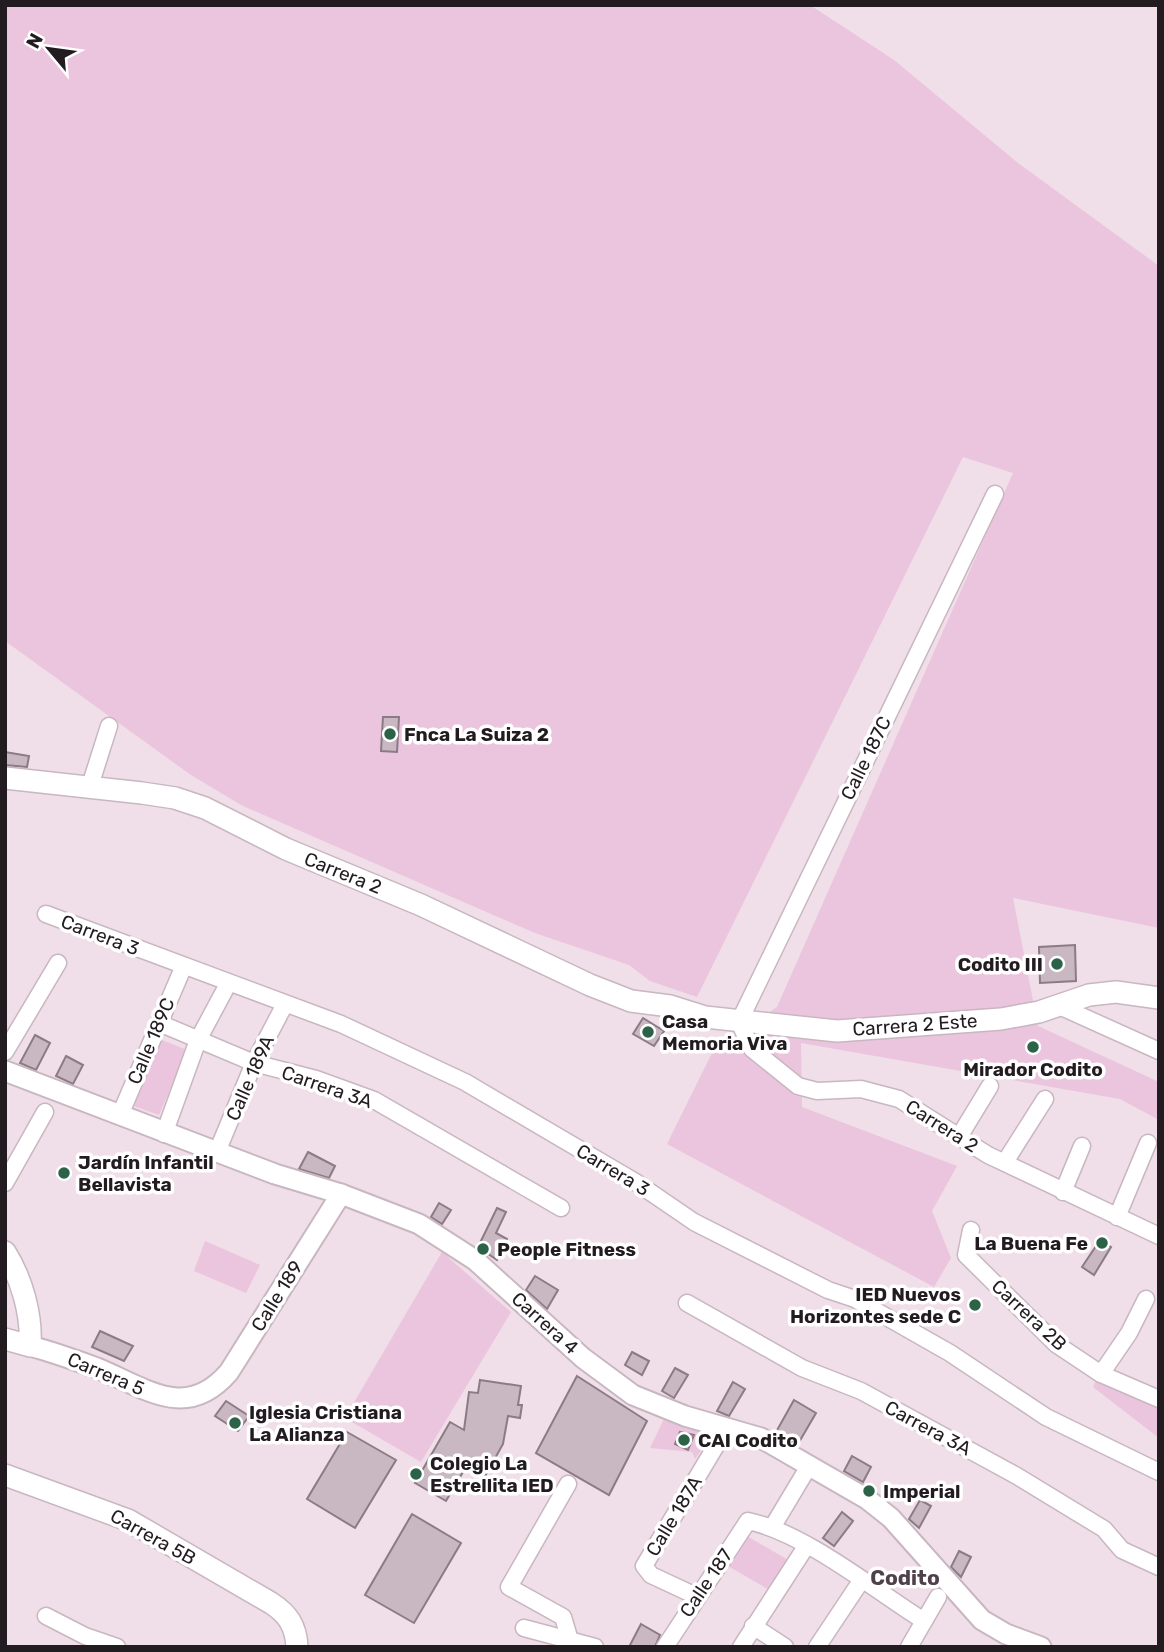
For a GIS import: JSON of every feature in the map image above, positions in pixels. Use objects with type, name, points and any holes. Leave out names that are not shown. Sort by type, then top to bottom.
[{"type":"main road","name":"Carrera 2","points":[[5,778],[176,799],[205,808],[286,849],[421,905],[590,985],[631,1001],[670,1006]]},
{"type":"main road","name":"Carrera 2 Este","points":[[670,1006],[705,1017],[738,1022],[837,1031],[1001,1019],[1039,1012],[1089,995],[1116,992],[1159,998]]},
{"type":"main road","points":[[5,1252],[21,1288],[29,1317],[30,1346]]},
{"type":"main road","name":"Carrera 5","points":[[5,1339],[30,1346]]},
{"type":"main road","name":"Carrera 5B","points":[[5,1475],[128,1520],[271,1603],[290,1620],[296,1633],[297,1647]]},
{"type":"street","name":"Calle 187C","points":[[738,1022],[995,494]]},
{"type":"street","points":[[89,789],[109,726]]},
{"type":"street","name":"Carrera 3","points":[[46,914],[183,968],[341,1024],[465,1082],[638,1183],[694,1222],[828,1290],[855,1299],[950,1353],[1046,1417],[1159,1472]]},
{"type":"street","points":[[5,1052],[58,963]]},
{"type":"street","name":"Calle 189C","points":[[120,1115],[183,968]]},
{"type":"street","points":[[164,1134],[198,1040],[228,984]]},
{"type":"street","name":"Calle 189A","points":[[218,1152],[254,1063],[285,1004]]},
{"type":"street","points":[[1057,1005],[1159,1051]]},
{"type":"street","name":"Carrera 2","points":[[738,1022],[752,1049],[798,1086],[817,1091],[861,1089],[899,1099],[1005,1162],[1159,1236]]},
{"type":"street","name":"Carrera 3A","points":[[159,1023],[254,1063],[316,1079],[374,1100],[561,1208]]},
{"type":"street","name":"Carrera 4","points":[[5,1071],[164,1134],[275,1174],[341,1194],[419,1224],[475,1260],[583,1358],[633,1395],[726,1429],[761,1438],[867,1499],[891,1518],[982,1620],[1041,1647]]},
{"type":"street","points":[[959,1137],[990,1086]]},
{"type":"street","points":[[1005,1162],[1045,1099]]},
{"type":"street","points":[[5,1183],[10,1163],[45,1112]]},
{"type":"street","points":[[1117,1217],[1148,1143]]},
{"type":"street","points":[[1063,1192],[1082,1146]]},
{"type":"street","name":"Calle 189","points":[[207,1391],[215,1388],[229,1372],[341,1194]]},
{"type":"street","name":"Carrera 2B","points":[[971,1230],[965,1255],[1056,1344],[1101,1374],[1159,1399]]},
{"type":"street","points":[[1101,1374],[1129,1334],[1146,1299]]},
{"type":"street","name":"Carrera 3A","points":[[687,1303],[802,1368],[861,1391],[1017,1476],[1104,1529],[1122,1550],[1159,1567]]},
{"type":"street","name":"Carrera 5","points":[[30,1346],[98,1368],[166,1399],[207,1391]]},
{"type":"street","name":"Calle 187A","points":[[696,1596],[651,1575],[644,1566],[726,1429]]},
{"type":"street","points":[[809,1466],[773,1526],[924,1621]]},
{"type":"street","points":[[568,1484],[509,1587],[563,1617],[569,1637]]},
{"type":"street","name":"Calle 187","points":[[665,1647],[696,1596],[748,1521],[773,1526]]},
{"type":"street","points":[[741,1647],[807,1545]]},
{"type":"street","points":[[817,1647],[861,1581]]},
{"type":"street","points":[[909,1647],[938,1597]]},
{"type":"street","points":[[46,1616],[117,1647]]},
{"type":"street","points":[[753,1626],[785,1647]]},
{"type":"street","points":[[524,1628],[569,1637],[595,1647]]},
{"type":"shaded area","points":[[5,5],[810,5],[894,60],[1018,163],[1159,266],[1159,928],[1013,898],[1038,1026],[1159,1082],[1159,1120],[1120,1099],[801,1043],[802,1107],[957,1166],[932,1211],[951,1258],[934,1287],[667,1144],[714,1049],[777,1007],[1013,473],[963,457],[697,997],[650,981],[629,965],[535,933],[243,806],[191,775],[5,641]]},
{"type":"shaded area","points":[[162,1040],[187,1050],[159,1115],[131,1105]]},
{"type":"shaded area","points":[[205,1241],[260,1265],[246,1293],[194,1271]]},
{"type":"shaded area","points":[[442,1252],[511,1312],[421,1462],[345,1418]]},
{"type":"shaded area","points":[[1097,1379],[1159,1406],[1159,1438],[1093,1387]]},
{"type":"shaded area","points":[[664,1419],[715,1431],[695,1459],[692,1452],[650,1448]]},
{"type":"shaded area","points":[[745,1535],[790,1561],[773,1592],[728,1566]]},
{"type":"building","name":"Fnca La Suiza 2","points":[[383,717],[399,717],[397,752],[381,751]]},
{"type":"building","points":[[5,752],[29,756],[27,767],[5,765]]},
{"type":"building","name":"Codito III","points":[[1075,945],[1076,981],[1040,983],[1039,947]]},
{"type":"building","name":"Casa Memoria Viva","points":[[643,1018],[664,1031],[654,1046],[633,1034]]},
{"type":"building","points":[[35,1035],[50,1043],[36,1070],[20,1063]]},
{"type":"building","points":[[66,1056],[83,1065],[73,1084],[56,1076]]},
{"type":"building","points":[[308,1152],[335,1166],[329,1178],[299,1169]]},
{"type":"building","points":[[439,1203],[451,1210],[442,1224],[431,1217]]},
{"type":"building","points":[[497,1208],[506,1212],[496,1233],[507,1239],[497,1260],[478,1247]]},
{"type":"building","points":[[1100,1240],[1111,1247],[1094,1275],[1082,1267]]},
{"type":"building","points":[[535,1276],[558,1290],[547,1309],[526,1290]]},
{"type":"building","points":[[100,1331],[133,1346],[124,1361],[92,1347]]},
{"type":"building","points":[[632,1352],[649,1361],[642,1375],[625,1365]]},
{"type":"building","points":[[675,1368],[688,1375],[674,1398],[662,1391]]},
{"type":"building","points":[[577,1376],[647,1421],[609,1495],[536,1453]]},
{"type":"building","points":[[480,1380],[521,1386],[518,1405],[522,1405],[520,1418],[508,1416],[503,1444],[484,1478],[466,1467],[446,1501],[415,1483],[450,1422],[464,1430],[469,1392],[478,1393]]},
{"type":"building","points":[[733,1382],[745,1389],[729,1416],[717,1411]]},
{"type":"building","points":[[794,1400],[816,1413],[798,1444],[776,1432]]},
{"type":"building","name":"Iglesia Cristiana La Alianza","points":[[226,1401],[249,1416],[238,1431],[215,1416]]},
{"type":"building","points":[[347,1432],[396,1460],[355,1528],[307,1499]]},
{"type":"building","name":"CAI Codito","points":[[680,1432],[694,1435],[688,1450],[675,1444]]},
{"type":"building","points":[[852,1456],[871,1467],[863,1482],[844,1471]]},
{"type":"building","points":[[920,1500],[931,1506],[919,1528],[909,1519]]},
{"type":"building","points":[[842,1512],[853,1521],[834,1546],[823,1538]]},
{"type":"building","points":[[412,1514],[461,1543],[414,1623],[365,1595]]},
{"type":"building","points":[[959,1551],[971,1557],[961,1577],[951,1567]]},
{"type":"building","points":[[641,1624],[660,1635],[655,1647],[629,1647]]},
{"type":"place","name":"Fnca La Suiza 2","points":[[390,734]]},
{"type":"place","name":"Codito III","points":[[1057,964]]},
{"type":"place","name":"Casa Memoria Viva","points":[[648,1032]]},
{"type":"place","name":"Mirador Codito","points":[[1033,1047]]},
{"type":"place","name":"Jardín Infantil Bellavista","points":[[64,1173]]},
{"type":"place","name":"La Buena Fe","points":[[1102,1243]]},
{"type":"place","name":"People Fitness","points":[[483,1249]]},
{"type":"place","name":"IED Nuevos Horizontes sede C","points":[[975,1305]]},
{"type":"place","name":"Iglesia Cristiana La Alianza","points":[[235,1423]]},
{"type":"place","name":"CAI Codito","points":[[684,1440]]},
{"type":"place","name":"Colegio La Estrellita IED","points":[[416,1474]]},
{"type":"place","name":"Imperial","points":[[869,1491]]},
{"type":"district","name":"Codito","points":[[905,1577]]}]
